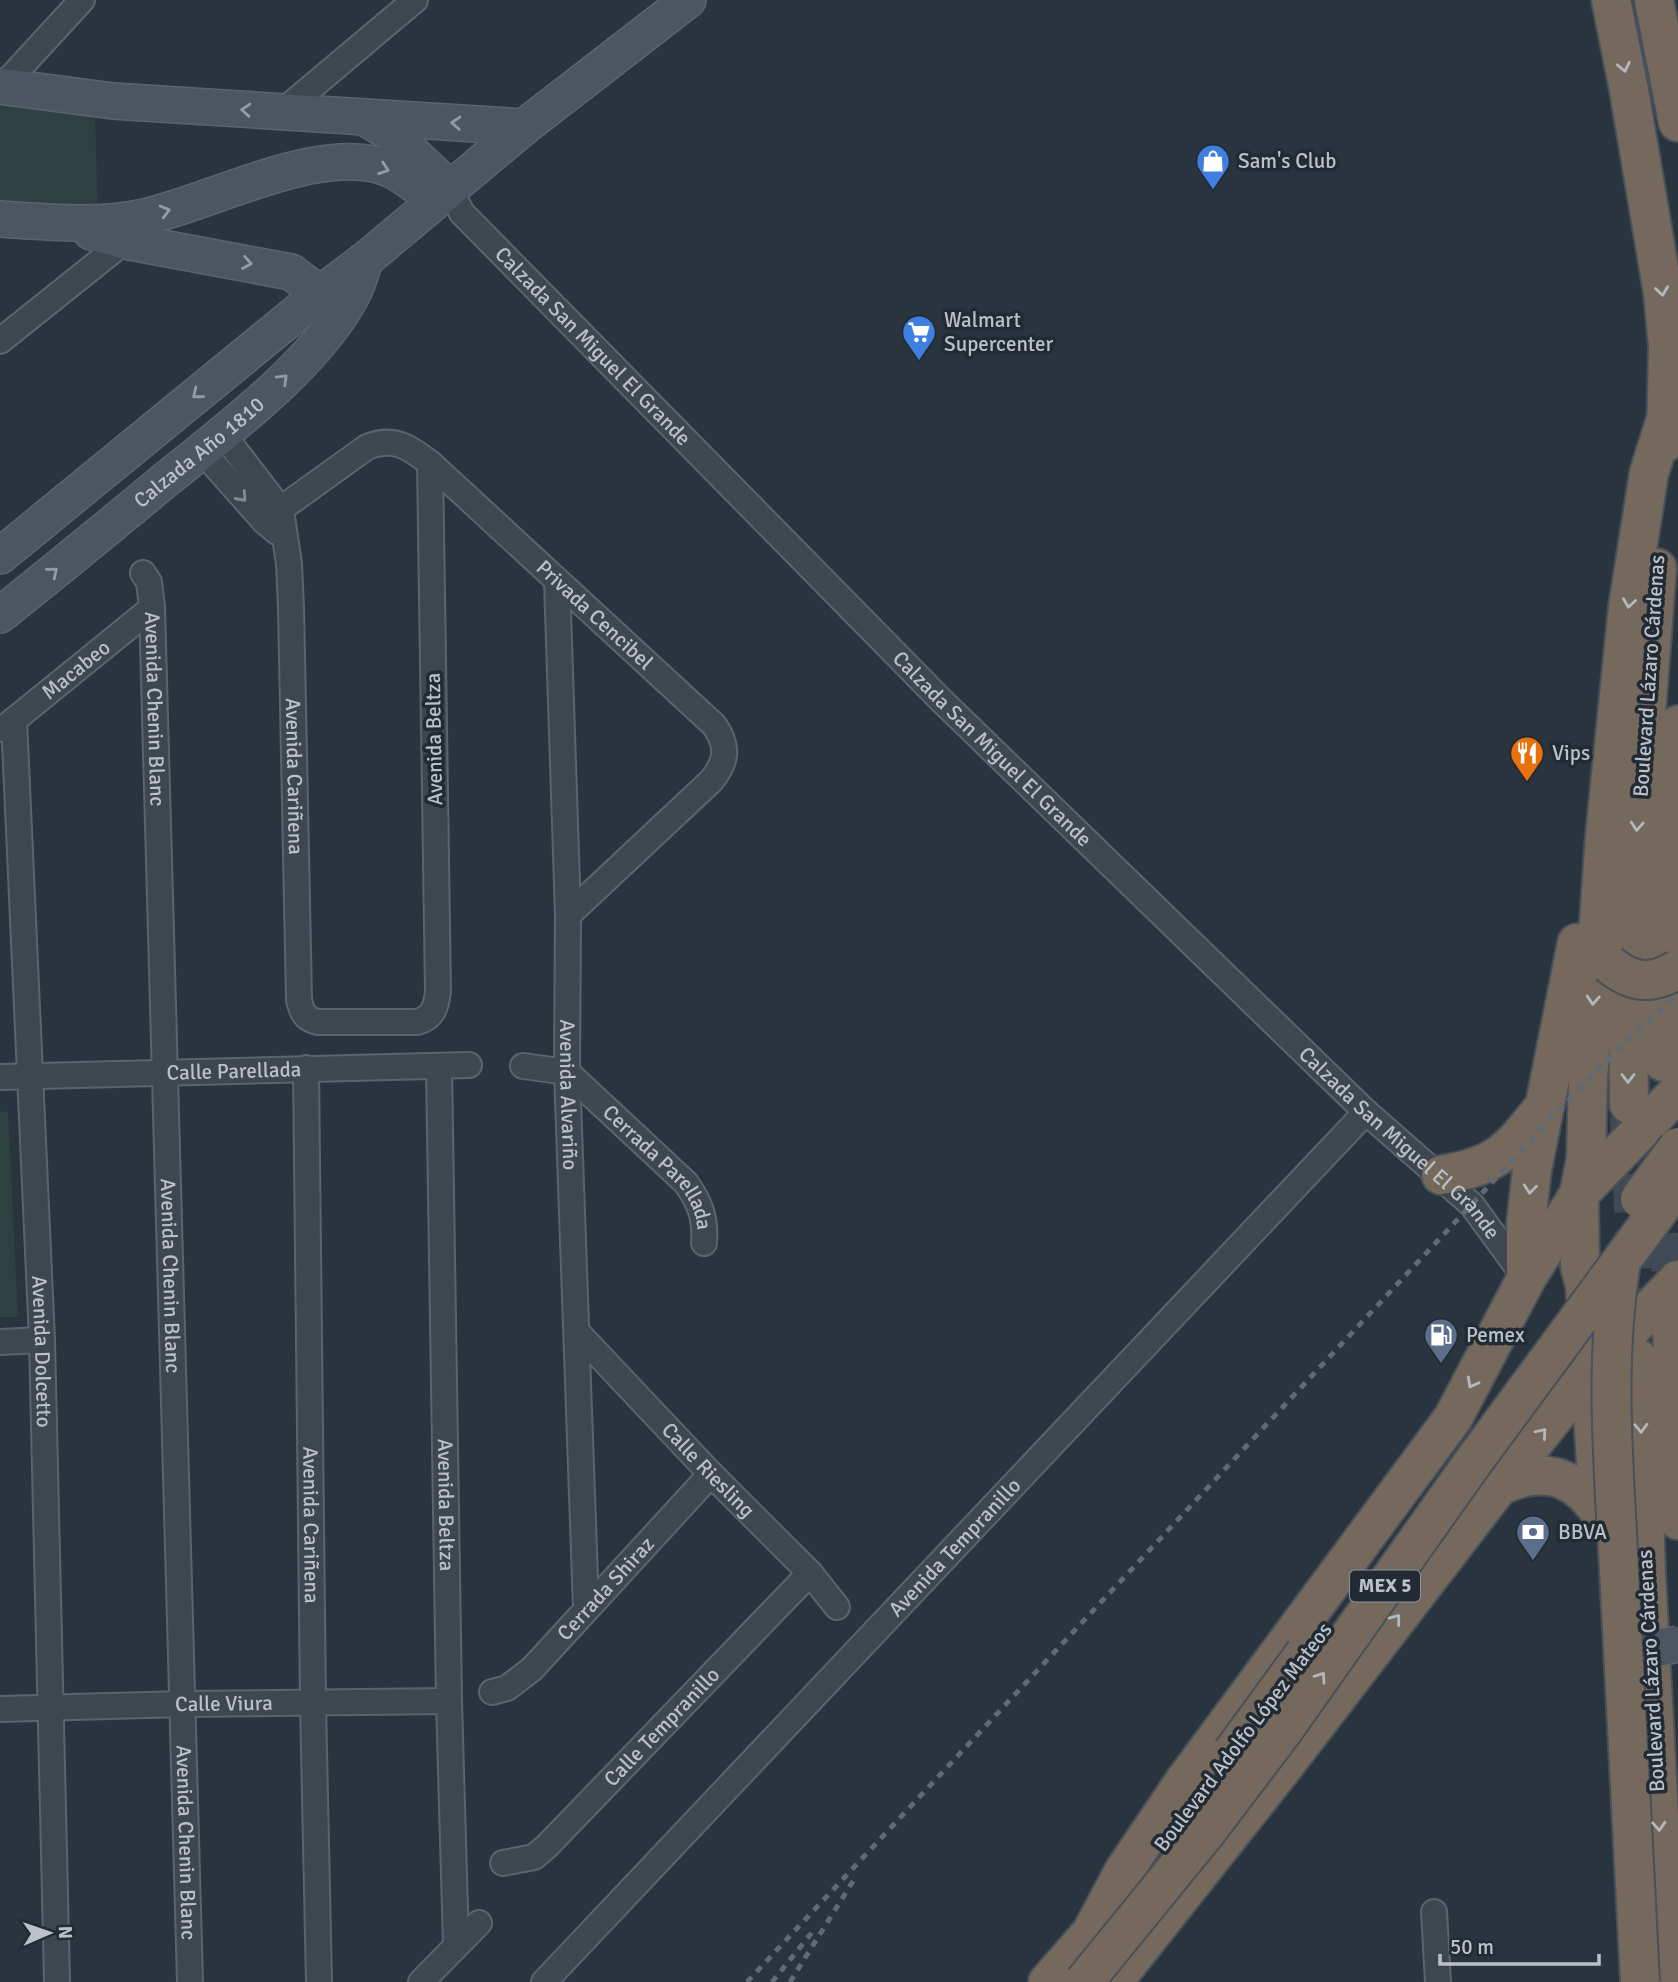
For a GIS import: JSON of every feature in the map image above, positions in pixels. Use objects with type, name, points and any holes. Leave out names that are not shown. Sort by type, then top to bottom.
[{"type":"highway","name":"Boulevard Lázaro Cárdenas","points":[[1611,0],[1629,90],[1668,346],[1667,416],[1649,699],[1632,900],[1628,1008],[1633,1118]]},
{"type":"highway","points":[[1654,0],[1678,122]]},
{"type":"highway","points":[[1624,1982],[1615,1656],[1599,1511],[1585,1286],[1580,1266],[1579,1194],[1586,1159],[1603,955],[1605,835],[1629,607],[1650,473],[1667,416]]},
{"type":"highway","name":"Boulevard Lázaro Cárdenas","points":[[1671,1077],[1670,818],[1678,725]]},
{"type":"highway","points":[[1526,1279],[1526,1223],[1543,1108],[1584,908],[1605,835]]},
{"type":"highway","points":[[1603,955],[1620,973],[1634,979],[1656,979],[1678,969]]},
{"type":"highway","points":[[1089,1937],[1124,1871],[1184,1782],[1453,1418],[1526,1279],[1579,1194],[1633,1118],[1671,1077]]},
{"type":"highway","points":[[1441,1175],[1472,1170],[1505,1152],[1543,1108]]},
{"type":"highway","points":[[1633,1118],[1662,1132],[1678,1136]]},
{"type":"highway","name":"Boulevard Adolfo López Mateos","points":[[1048,1982],[1139,1876],[1232,1753],[1678,1147]]},
{"type":"highway","name":"Boulevard Adolfo López Mateos","points":[[1084,1982],[1208,1831],[1282,1732],[1471,1465],[1678,1184]]},
{"type":"highway","points":[[1630,1213],[1617,1283],[1612,1376],[1616,1516],[1640,1982]]},
{"type":"highway","points":[[1585,1286],[1597,1298],[1611,1306],[1646,1305],[1672,1299]]},
{"type":"highway","points":[[1113,1982],[1590,1373],[1672,1299]]},
{"type":"highway","points":[[1672,1299],[1678,1506]]},
{"type":"highway","name":"Boulevard Lázaro Cárdenas","points":[[1639,1359],[1646,1573],[1668,1982]]},
{"type":"highway","points":[[1499,1486],[1520,1476],[1555,1478],[1581,1489],[1599,1511]]},
{"type":"street","points":[[1,86],[82,0]]},
{"type":"street","points":[[282,113],[415,0]]},
{"type":"street","name":"Calzada Año 1810","points":[[0,556],[314,298],[449,200],[524,127],[688,0]]},
{"type":"street","name":"Calzada San Miguel El Grande","points":[[1,86],[113,101],[363,117],[392,134],[449,200],[942,701],[1366,1112],[1441,1175],[1472,1205],[1526,1279]]},
{"type":"street","points":[[363,117],[524,127]]},
{"type":"street","name":"Calzada San Miguel El Grande","points":[[0,219],[61,223],[145,217],[288,172],[338,163],[376,165],[391,170],[449,200]]},
{"type":"street","points":[[61,223],[125,241],[292,272],[307,284],[314,298]]},
{"type":"street","points":[[0,341],[125,241]]},
{"type":"street","name":"Calzada Año 1810","points":[[0,615],[212,442],[283,379],[325,335],[355,290],[365,260]]},
{"type":"street","name":"Privada Cencibel","points":[[272,515],[367,447],[387,441],[407,446],[430,463],[715,726],[723,738],[726,750],[724,763],[712,781],[568,915]]},
{"type":"street","name":"Avenida Cariñena","points":[[212,442],[272,515],[285,539],[291,608],[299,1000],[302,1012]]},
{"type":"street","name":"Avenida Beltza","points":[[302,1012],[308,1019],[318,1022],[416,1022],[425,1020],[436,1007],[438,992],[430,463]]},
{"type":"street","name":"Avenida Chenin Blanc","points":[[143,573],[149,582],[152,608],[190,1982]]},
{"type":"street","name":"Avenida Alvariño","points":[[557,582],[568,915],[567,1072],[586,1608]]},
{"type":"street","name":"Macabeo","points":[[7,726],[152,608]]},
{"type":"street","name":"Avenida Dolcetto","points":[[7,726],[31,1076],[42,1340],[57,1982]]},
{"type":"street","name":"Calle Parellada","points":[[0,1077],[469,1065]]},
{"type":"street","name":"Avenida Beltza","points":[[439,1066],[449,1701],[456,1945]]},
{"type":"street","points":[[523,1066],[567,1072]]},
{"type":"street","name":"Avenida Cariñena","points":[[306,1068],[319,1982]]},
{"type":"street","name":"Cerrada Parellada","points":[[567,1072],[686,1183],[698,1200],[704,1215],[704,1242]]},
{"type":"street","name":"Avenida Tempranillo","points":[[544,1982],[1366,1112]]},
{"type":"street","name":"Calle Riesling","points":[[578,1333],[711,1474],[810,1573],[838,1608]]},
{"type":"street","points":[[0,1342],[42,1340]]},
{"type":"street","name":"Cerrada Shiraz","points":[[492,1692],[507,1688],[525,1675],[711,1474]]},
{"type":"street","name":"Calle Tempranillo","points":[[503,1863],[534,1857],[547,1846],[810,1573]]},
{"type":"street","points":[[1615,1656],[1678,1644]]},
{"type":"street","name":"Calle Viura","points":[[0,1709],[449,1701]]},
{"type":"street","points":[[1434,1912],[1438,1982]]},
{"type":"street","points":[[421,1982],[479,1923]]},
{"type":"green space","points":[[0,99],[95,110],[98,219],[0,206]]},
{"type":"green space","points":[[8,1111],[18,1317],[0,1317],[0,1112]]},
{"type":"tunnel","points":[[1629,1117],[1639,1347]]},
{"type":"tunnel","points":[[1667,1176],[1672,1316]]},
{"type":"railway","points":[[747,1982],[1595,1072],[1678,993]]},
{"type":"railway","points":[[790,1982],[855,1878]]},
{"type":"railway","points":[[772,1982],[814,1930]]},
{"type":"place","name":"Sam's Club","points":[[1213,191]]},
{"type":"place","name":"Walmart Supercenter","points":[[919,362]]},
{"type":"place","name":"Vips","points":[[1527,783]]},
{"type":"place","name":"Pemex","points":[[1441,1365]]},
{"type":"place","name":"BBVA","points":[[1533,1562]]}]
